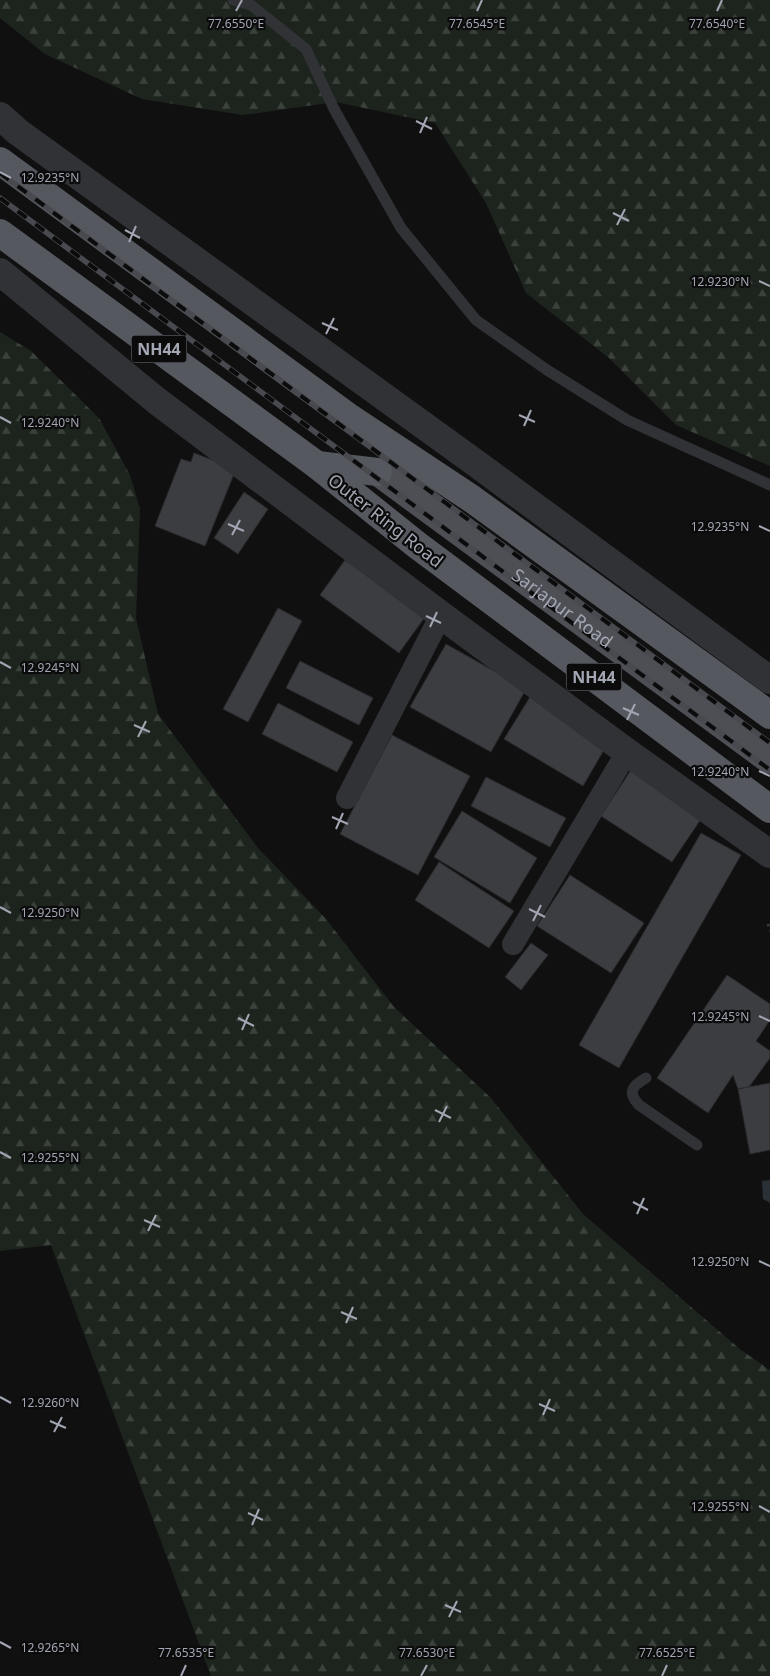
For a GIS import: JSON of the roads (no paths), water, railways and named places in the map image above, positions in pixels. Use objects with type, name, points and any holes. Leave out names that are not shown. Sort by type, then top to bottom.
[{"type":"highway","points":[[0,161],[350,418],[472,499],[770,715]]},
{"type":"highway","name":"Outer Ring Road","points":[[0,233],[317,465],[417,545],[770,810]]},
{"type":"highway","points":[[317,465],[378,472]]},
{"type":"main road","name":"Sarjapur Road","points":[[378,472],[770,760]]},
{"type":"street","points":[[0,116],[18,132],[477,464],[770,680]]},
{"type":"street","points":[[0,272],[158,401],[441,615],[627,752],[770,854]]},
{"type":"street","points":[[347,798],[441,615]]},
{"type":"street","points":[[513,944],[627,752]]},
{"type":"lane","points":[[233,0],[251,4],[306,48],[334,109],[400,228],[476,320],[547,370],[627,420],[770,485]]},
{"type":"lane","points":[[646,1078],[636,1083],[632,1090],[633,1098],[639,1105],[697,1145]]},
{"type":"railway","points":[[0,173],[770,743]]},
{"type":"railway","points":[[0,198],[770,770]]}]
